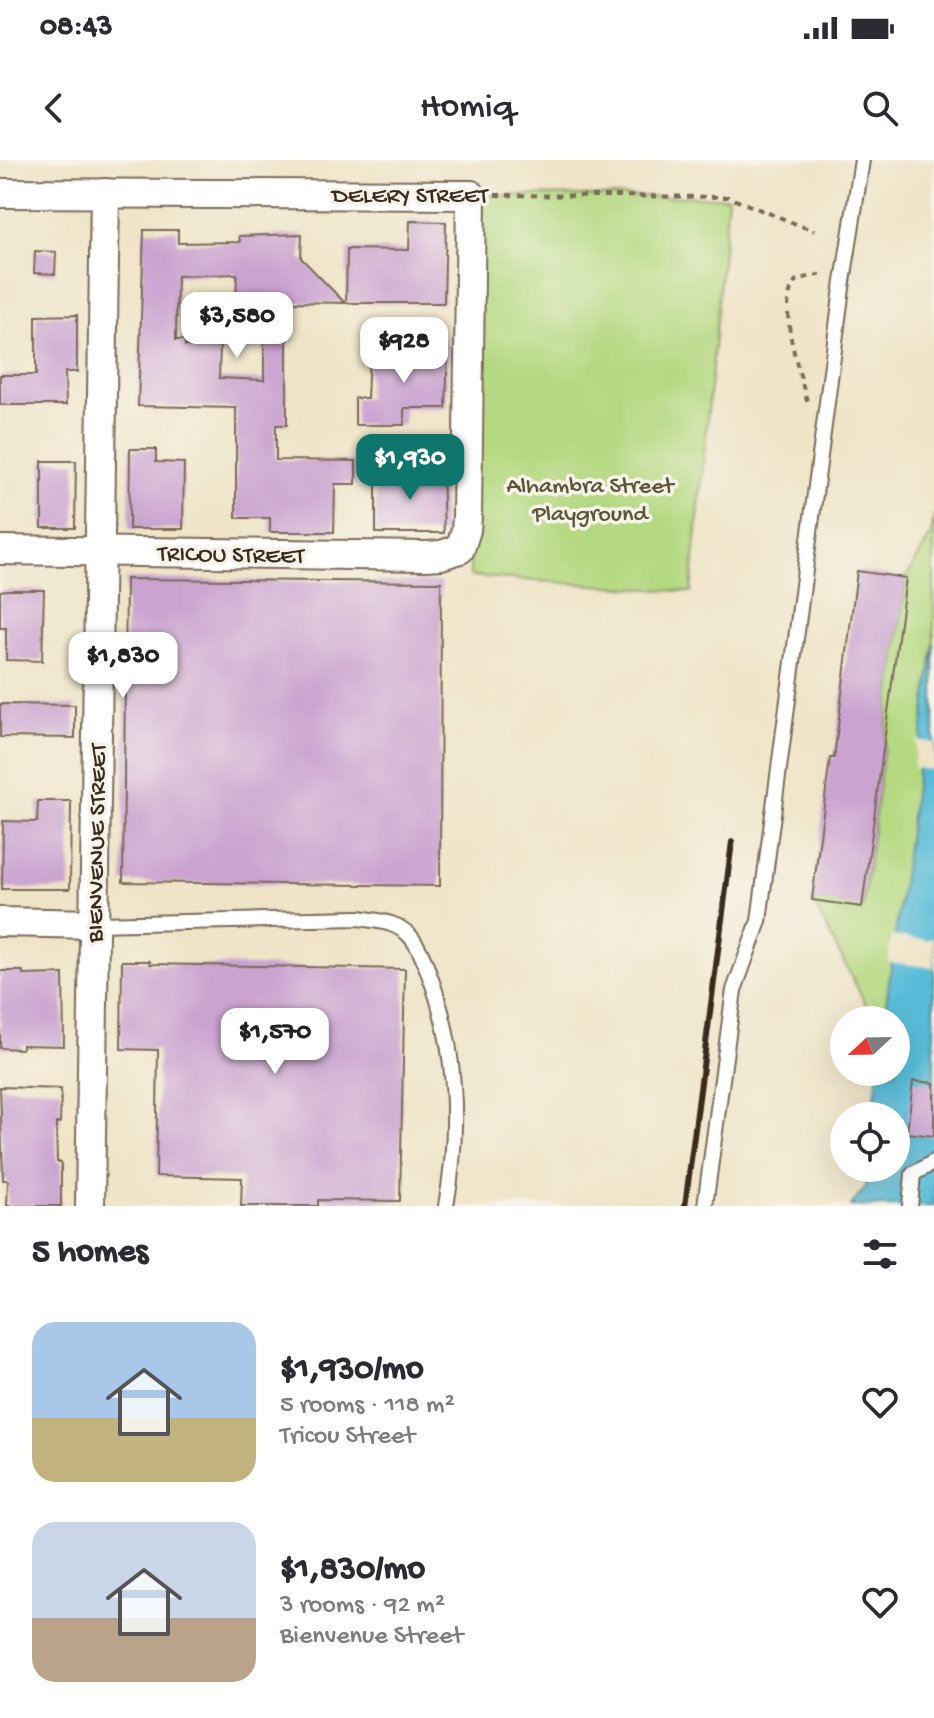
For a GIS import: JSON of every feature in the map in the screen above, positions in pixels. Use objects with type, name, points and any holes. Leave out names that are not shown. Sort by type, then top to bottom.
[{"type":"street","name":"DELERY STREET","points":[[0,193],[471,195]]},
{"type":"street","name":"BIENVENUE STREET","points":[[90,1206],[105,193]]},
{"type":"street","name":"TRICOU STREET","points":[[0,550],[426,556],[460,549],[467,517],[471,195]]},
{"type":"street","points":[[0,922],[94,924]]},
{"type":"lane","points":[[705,1206],[734,990],[759,921],[846,257],[862,160]]},
{"type":"lane","points":[[94,924],[359,918],[395,924],[411,937],[424,959],[440,1004],[452,1068],[455,1125],[446,1206]]},
{"type":"lane","points":[[910,1206],[913,1174],[934,1162]]},
{"type":"path","name":"DELERY STREET","points":[[471,195],[728,197],[814,231]]},
{"type":"path","points":[[809,411],[789,320],[788,293],[798,279],[817,274],[832,278],[842,288]]},
{"type":"green space","name":"Alhambra Street Playground","points":[[471,195],[728,197],[691,592],[470,576]]},
{"type":"green space","points":[[934,514],[934,937],[910,1107],[910,1102],[875,1102],[876,1086],[910,1086],[910,1006],[867,1006],[812,900],[863,906],[906,578],[931,535]]},
{"type":"green space","points":[[867,1182],[899,1182],[896,1206],[851,1206]]},
{"type":"water","points":[[934,643],[934,1206],[851,1206],[867,1182],[910,1182],[910,1102],[875,1102],[876,1086],[910,1086],[910,1006],[886,1006]]},
{"type":"pier","points":[[917,740],[934,743],[934,770],[913,768]]},
{"type":"pier","points":[[891,936],[928,940],[934,937],[934,968],[888,962]]},
{"type":"building","points":[[410,221],[446,222],[444,303],[346,303],[347,249],[409,250]]},
{"type":"building","points":[[144,230],[178,230],[178,243],[240,242],[239,236],[302,234],[301,258],[345,303],[292,302],[292,326],[287,326],[287,425],[276,425],[276,460],[356,461],[356,484],[335,484],[334,532],[270,532],[270,518],[236,518],[236,408],[138,406]],"holes":[[[237,274],[235,338],[264,339],[264,380],[219,378],[220,346],[185,346],[185,340],[176,340],[177,276]]]},
{"type":"building","points":[[35,251],[56,252],[55,274],[34,273]]},
{"type":"building","points":[[77,315],[77,372],[65,372],[66,405],[0,405],[0,375],[36,375],[36,316]]},
{"type":"building","points":[[448,344],[446,408],[404,408],[404,425],[355,425],[355,398],[367,398],[369,357],[400,359],[399,345]]},
{"type":"building","points":[[130,449],[156,449],[156,462],[184,463],[183,529],[129,529]]},
{"type":"building","points":[[42,461],[76,461],[75,528],[42,528]]},
{"type":"building","points":[[376,471],[442,471],[444,533],[376,533]]},
{"type":"building","points":[[857,571],[906,578],[862,907],[812,900],[830,758],[834,758]]},
{"type":"building","points":[[126,579],[441,582],[440,886],[123,882]]},
{"type":"building","points":[[44,590],[42,661],[6,660],[6,628],[0,628],[0,591]]},
{"type":"building","points":[[0,704],[75,705],[75,738],[0,737]]},
{"type":"building","points":[[38,801],[71,801],[70,889],[2,889],[3,821],[37,822]]},
{"type":"building","points":[[122,961],[405,969],[400,1201],[318,1200],[318,1206],[241,1206],[242,1178],[156,1176],[158,1050],[121,1049]]},
{"type":"building","points":[[0,971],[23,971],[23,975],[63,974],[64,1046],[0,1048]]},
{"type":"building","points":[[913,1081],[934,1083],[934,1136],[910,1133]]},
{"type":"building","points":[[0,1087],[61,1089],[60,1123],[56,1123],[57,1162],[61,1162],[61,1206],[7,1206],[8,1180],[3,1180]]},
{"type":"railway","points":[[685,1206],[732,842]]}]
